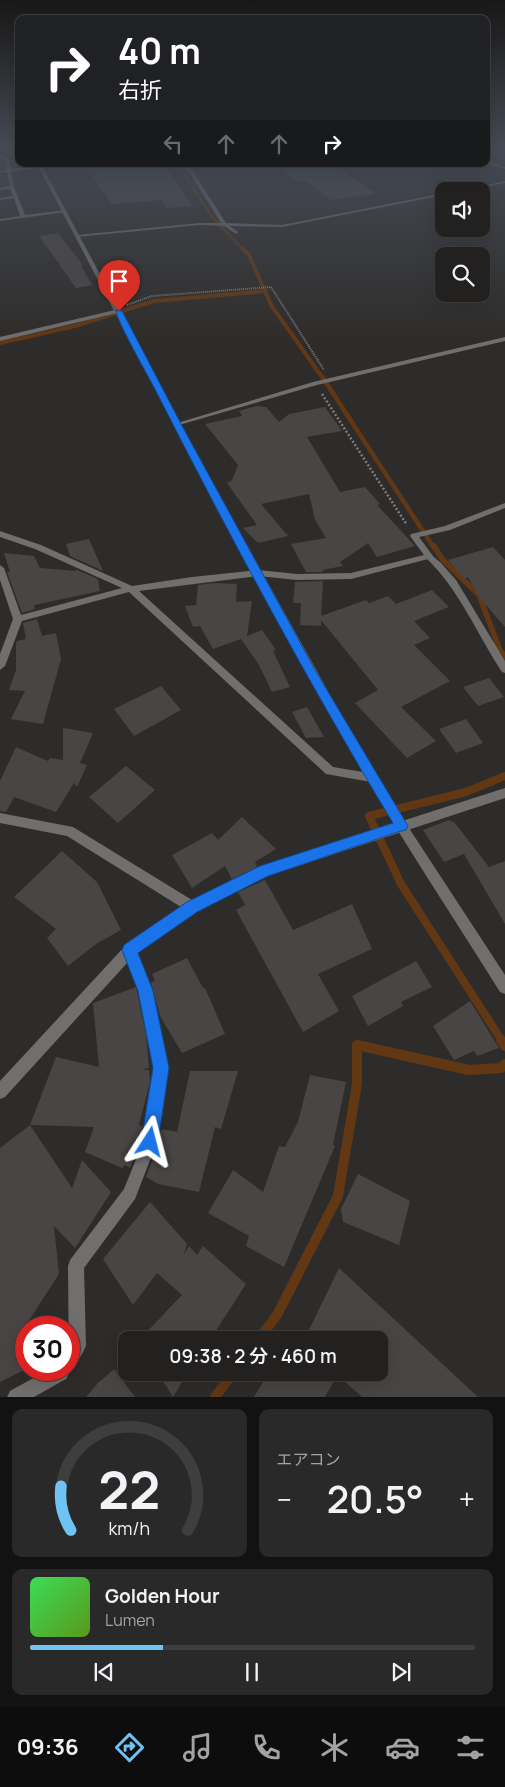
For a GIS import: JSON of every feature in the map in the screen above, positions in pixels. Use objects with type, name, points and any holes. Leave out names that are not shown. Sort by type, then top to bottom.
[{"type":"street","points":[[21,212],[23,217]]},
{"type":"street","points":[[0,220],[57,212]]},
{"type":"street","points":[[66,212],[311,673],[401,826],[505,987]]},
{"type":"street","points":[[217,212],[224,224],[236,233]]},
{"type":"street","points":[[78,236],[199,224],[282,226],[352,212]]},
{"type":"street","points":[[0,339],[119,311]]},
{"type":"street","points":[[177,424],[315,383],[505,339]]},
{"type":"street","points":[[505,505],[447,528],[414,536],[463,595],[481,632],[505,669]]},
{"type":"street","points":[[0,534],[38,548],[132,589],[330,771],[371,777]]},
{"type":"street","points":[[18,619],[132,589],[258,573],[297,577],[351,576],[429,556]]},
{"type":"street","points":[[0,568],[18,619],[0,666]]},
{"type":"street","points":[[0,1092],[130,950],[192,907],[265,871],[505,792]]},
{"type":"street","points":[[0,818],[69,831],[192,907]]},
{"type":"street","points":[[77,1316],[76,1266],[130,1194],[150,1142],[161,1068],[146,991],[130,950]]},
{"type":"street","points":[[16,1397],[45,1381]]},
{"type":"path","points":[[119,311],[152,296],[271,287],[331,379]]},
{"type":"path","points":[[315,383],[414,536]]},
{"type":"building","points":[[58,233],[83,265],[81,266],[92,285],[76,288],[39,236]]},
{"type":"building","points":[[256,406],[266,407],[279,422],[289,414],[325,407],[342,431],[307,437],[340,492],[365,487],[380,504],[377,505],[415,546],[377,557],[368,543],[340,562],[343,566],[323,570],[323,572],[306,572],[291,544],[326,538],[315,520],[309,494],[261,504],[288,536],[258,543],[243,528],[257,525],[227,483],[232,480],[238,465],[205,424],[242,416],[239,411]]},
{"type":"building","points":[[89,539],[103,571],[70,556],[66,544]]},
{"type":"building","points":[[493,547],[505,560],[505,627],[479,597],[468,577],[464,579],[448,560]]},
{"type":"building","points":[[4,553],[34,556],[40,568],[76,571],[75,569],[98,579],[100,591],[34,605],[35,609],[22,613],[7,572],[10,572]]},
{"type":"building","points":[[323,581],[321,616],[366,600],[369,603],[388,596],[396,604],[432,590],[449,607],[414,621],[430,638],[414,645],[450,681],[401,707],[436,741],[407,758],[355,703],[378,690],[321,620],[321,626],[300,625],[301,603],[293,603],[295,582]]},
{"type":"building","points":[[214,583],[237,584],[236,602],[252,601],[247,636],[262,630],[276,650],[273,651],[290,687],[272,692],[259,665],[241,639],[213,649],[200,626],[193,627],[185,606],[196,605],[198,585]]},
{"type":"building","points":[[37,619],[42,636],[56,633],[61,659],[43,724],[11,719],[25,691],[9,690],[16,670],[16,643],[26,639],[23,623]]},
{"type":"building","points":[[489,678],[504,697],[478,706],[463,687]]},
{"type":"building","points":[[161,686],[181,710],[134,736],[114,709]]},
{"type":"building","points":[[307,707],[324,737],[306,738],[292,712]]},
{"type":"building","points":[[466,719],[483,743],[456,753],[439,729]]},
{"type":"building","points":[[63,728],[93,733],[80,763],[87,765],[77,787],[74,783],[56,812],[14,797],[6,812],[0,811],[0,781],[16,747],[48,761],[50,758],[63,760]]},
{"type":"building","points":[[126,766],[155,790],[118,823],[89,797]]},
{"type":"building","points":[[242,817],[276,849],[255,862],[257,867],[232,879],[225,866],[192,888],[172,855],[212,833],[218,840]]},
{"type":"building","points":[[449,820],[455,823],[489,867],[505,861],[505,924],[464,854],[444,862],[423,830]]},
{"type":"building","points":[[62,851],[97,882],[121,930],[96,944],[68,966],[47,938],[56,929],[14,897]]},
{"type":"building","points":[[265,880],[293,930],[352,904],[372,949],[318,974],[339,1011],[303,1032],[236,910],[245,905],[238,892]]},
{"type":"building","points":[[187,958],[203,988],[205,988],[225,1034],[182,1053],[160,1016],[151,982],[155,981],[152,974]]},
{"type":"building","points":[[416,961],[432,987],[401,1002],[403,1006],[368,1026],[352,996]]},
{"type":"building","points":[[136,987],[146,1034],[149,1068],[142,1070],[149,1070],[150,1082],[139,1125],[143,1126],[141,1142],[130,1168],[125,1165],[122,1168],[85,1152],[94,1127],[30,1125],[56,1057],[99,1067],[93,1003]]},
{"type":"building","points":[[470,1001],[499,1048],[477,1056],[474,1051],[454,1060],[433,1026]]},
{"type":"building","points":[[190,1071],[238,1071],[221,1129],[215,1127],[199,1192],[158,1184],[146,1177],[159,1143],[161,1129],[177,1132]]},
{"type":"building","points":[[310,1075],[346,1082],[333,1145],[335,1146],[284,1267],[246,1246],[249,1236],[208,1213],[233,1170],[263,1192],[279,1146],[285,1147],[298,1122]]},
{"type":"building","points":[[30,1125],[72,1188],[82,1160],[111,1192],[75,1248],[54,1226],[59,1274],[32,1316],[15,1316],[15,1374],[0,1382],[0,1148]]},
{"type":"building","points":[[358,1174],[410,1201],[399,1245],[343,1222],[341,1209]]},
{"type":"building","points":[[150,1202],[187,1244],[184,1255],[189,1246],[197,1255],[203,1246],[246,1284],[216,1331],[148,1331],[182,1295],[157,1273],[133,1305],[103,1259]]},
{"type":"building","points":[[339,1268],[478,1397],[362,1397],[344,1381],[388,1381],[388,1331],[308,1331]]},
{"type":"building","points":[[114,1369],[118,1374],[118,1381],[123,1381],[135,1397],[86,1397]]},
{"type":"building","points":[[163,1381],[183,1381],[173,1397]]},
{"type":"building","points":[[264,1381],[334,1381],[325,1397],[254,1397]]},
{"type":"waterway","points":[[209,212],[243,249]]},
{"type":"waterway","points":[[243,249],[249,255],[265,291]]},
{"type":"waterway","points":[[0,343],[75,326],[154,301],[265,291]]},
{"type":"waterway","points":[[265,291],[271,305],[324,380]]},
{"type":"waterway","points":[[323,378],[434,548]]},
{"type":"waterway","points":[[434,546],[443,560],[479,595],[500,650],[505,657]]},
{"type":"waterway","points":[[502,1041],[401,884],[369,816],[466,792],[505,776]]},
{"type":"waterway","points":[[501,1040],[505,1046]]},
{"type":"waterway","points":[[265,1331],[277,1315],[338,1196],[357,1084],[357,1045],[469,1070],[501,1068],[505,1064]]},
{"type":"waterway","points":[[215,1397],[227,1381]]},
{"type":"route","points":[[119,311],[177,424],[311,673],[401,826],[265,871],[192,907],[130,950],[146,991],[161,1068],[150,1142]]}]
